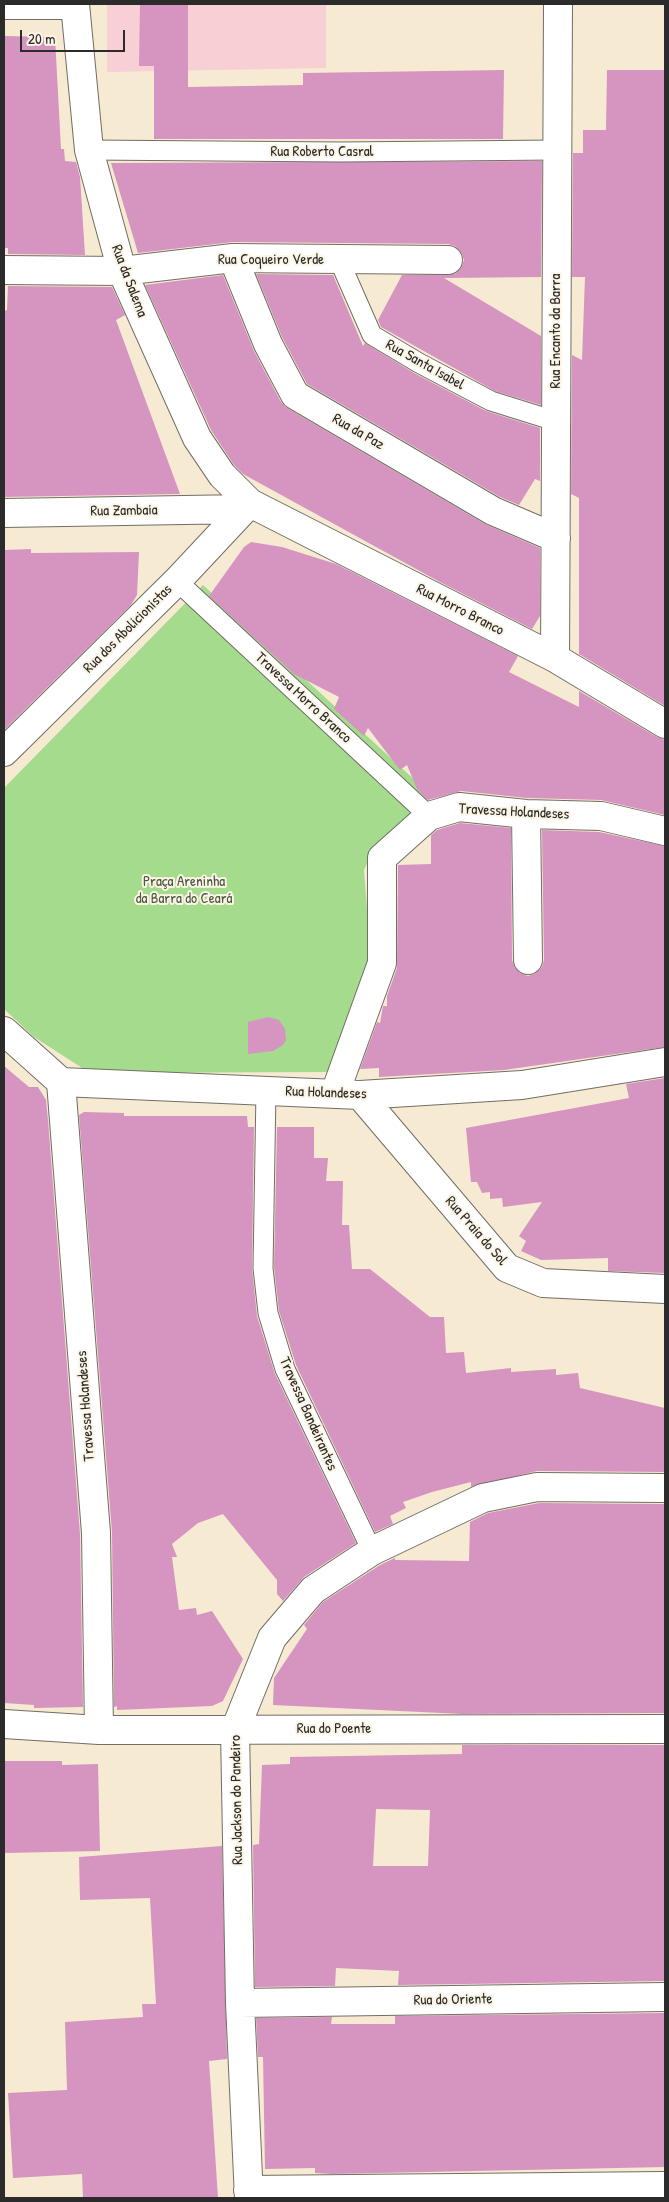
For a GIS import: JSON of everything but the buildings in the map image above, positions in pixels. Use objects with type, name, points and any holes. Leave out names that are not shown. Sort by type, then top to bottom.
[{"type":"street","points":[[4,5],[74,4]]},
{"type":"street","name":"Rua da Salema","points":[[74,4],[89,150],[122,271],[197,438],[222,475],[247,506]]},
{"type":"street","name":"Rua Encanto da Barra","points":[[555,658],[558,4]]},
{"type":"street","name":"Rua Coqueiro Verde","points":[[4,270],[122,271],[233,258],[448,260]]},
{"type":"street","name":"Rua da Paz","points":[[233,258],[268,344],[295,395],[493,512],[556,538]]},
{"type":"street","name":"Rua Zambaia","points":[[4,513],[247,506]]},
{"type":"street","name":"Rua dos Abolicionistas","points":[[4,752],[177,581],[247,506]]},
{"type":"street","name":"Rua Morro Branco","points":[[247,506],[555,658],[665,724]]},
{"type":"street","name":"Travessa Holandeses","points":[[348,1094],[382,963],[382,858],[429,816],[459,807],[526,814],[602,816],[665,831]]},
{"type":"street","points":[[526,814],[528,960]]},
{"type":"street","points":[[4,1031],[61,1082]]},
{"type":"street","name":"Rua Holandeses","points":[[61,1082],[348,1094],[522,1085],[665,1062]]},
{"type":"street","name":"Travessa Holandeses","points":[[61,1082],[96,1533],[99,1730]]},
{"type":"street","name":"Rua Praia do Sol","points":[[348,1094],[507,1268],[543,1283],[665,1289]]},
{"type":"street","name":"Rua Jackson do Pandeiro","points":[[249,2194],[240,2004],[235,1730],[272,1638],[313,1590],[372,1551],[483,1498],[537,1487],[665,1488]]},
{"type":"street","name":"Rua do Poente","points":[[4,1724],[99,1730],[665,1729]]},
{"type":"street","name":"Rua do Oriente","points":[[240,2004],[665,1997]]},
{"type":"street","points":[[249,2194],[665,2186]]},
{"type":"lane","name":"Rua Roberto Casral","points":[[89,150],[340,152],[556,150]]},
{"type":"lane","name":"Rua Santa Isabel","points":[[339,260],[372,335],[418,363],[491,401],[555,421]]},
{"type":"lane","name":"Travessa Morro Branco","points":[[177,581],[429,816]]},
{"type":"lane","name":"Travessa Bandeirantes","points":[[266,1090],[263,1268],[268,1312],[285,1369],[372,1551]]},
{"type":"shaded area","points":[[107,4],[326,4],[326,68],[107,72]]},
{"type":"green space","name":"Praça Areninha da Barra do Ceará","points":[[203,585],[431,795],[374,849],[364,870],[368,922],[374,961],[329,1072],[90,1073],[34,1037],[4,1009],[4,788]]}]
